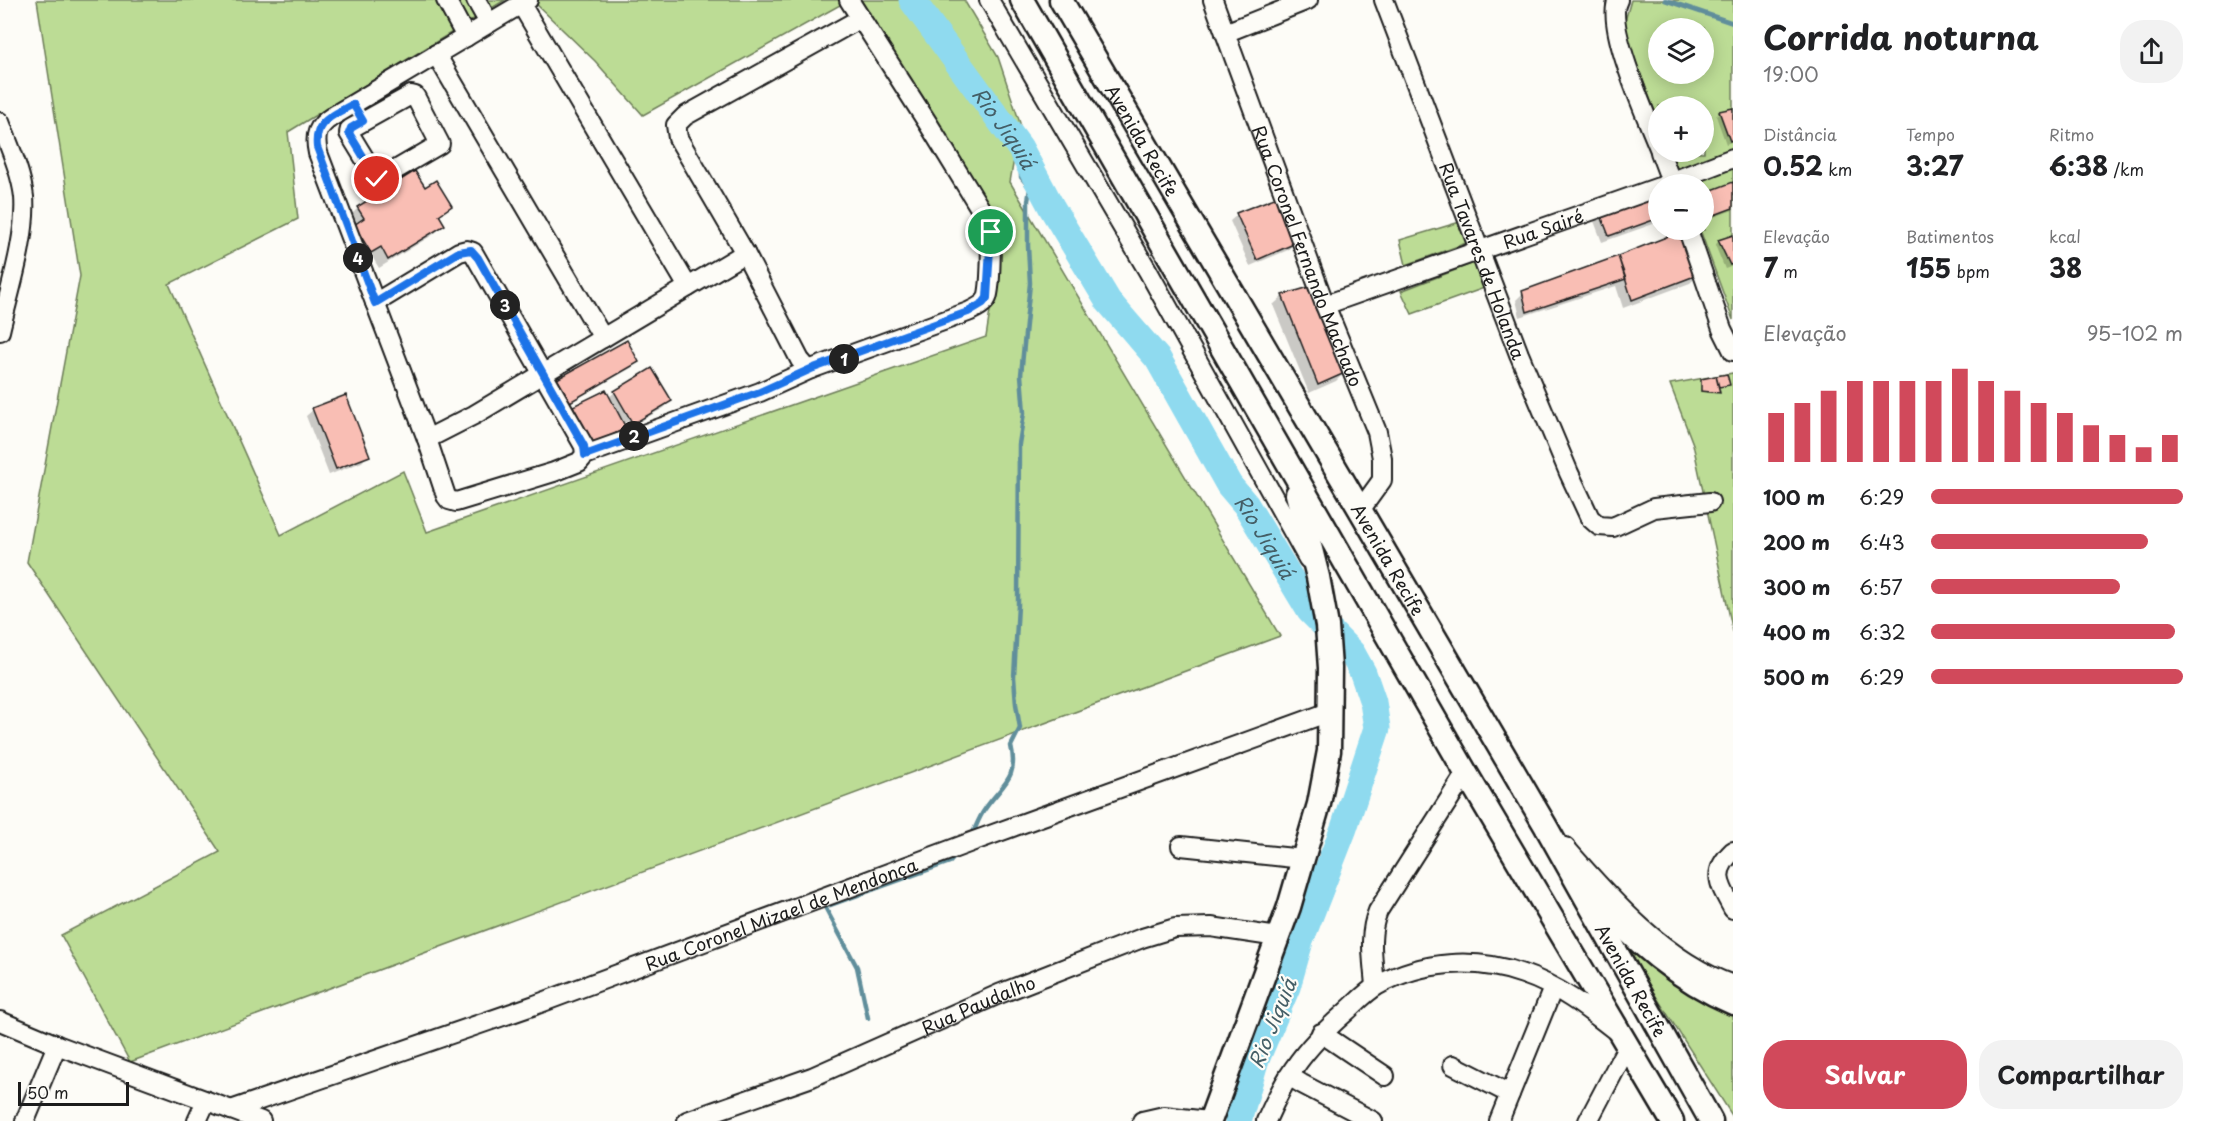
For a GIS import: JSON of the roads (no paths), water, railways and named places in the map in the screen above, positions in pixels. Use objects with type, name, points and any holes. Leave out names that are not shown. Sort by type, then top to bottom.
[{"type":"main road","name":"Avenida Recife","points":[[1022,0],[1466,773],[1672,1121]]},
{"type":"main road","name":"Avenida Recife","points":[[1061,0],[1545,825],[1711,1121]]},
{"type":"main road","points":[[1209,1121],[1289,907],[1321,793],[1329,751],[1330,668],[1327,626],[1318,577],[1287,460]]},
{"type":"main road","points":[[1561,853],[1604,905],[1638,941],[1691,981],[1733,1003]]},
{"type":"main road","points":[[1635,984],[1721,1121]]},
{"type":"street","points":[[446,0],[466,37]]},
{"type":"street","points":[[476,0],[489,23]]},
{"type":"street","points":[[688,287],[525,2],[321,124],[316,135],[317,147],[427,439],[446,496],[449,500],[456,502],[554,472],[579,462],[585,455],[760,392],[811,369],[968,312],[983,303],[988,295],[992,241],[989,223],[849,0]]},
{"type":"street","points":[[989,0],[1148,271],[1318,577]]},
{"type":"street","name":"Rua Coronel Fernando Machado","points":[[1213,0],[1325,305],[1377,432],[1382,458],[1382,480],[1361,509]]},
{"type":"street","points":[[1225,33],[1308,0]]},
{"type":"street","name":"Rua Tavares de Holanda","points":[[1384,0],[1478,251],[1499,298],[1528,376],[1590,518],[1599,525],[1613,527],[1654,508],[1710,502]]},
{"type":"street","points":[[1618,0],[1614,15],[1617,38],[1648,119]]},
{"type":"street","points":[[811,369],[800,360],[746,253],[678,138],[676,125],[685,116],[861,18]]},
{"type":"street","points":[[436,54],[603,338]]},
{"type":"street","points":[[386,84],[396,102]]},
{"type":"street","points":[[411,95],[415,96],[440,142],[439,146],[377,179],[349,133],[351,128],[396,102],[411,95]]},
{"type":"street","points":[[353,104],[363,121]]},
{"type":"street","points":[[0,122],[18,168],[24,196],[15,265],[0,331]]},
{"type":"street","name":"Rua Sairé","points":[[1692,174],[1733,158]]},
{"type":"street","name":"Rua Sairé","points":[[1325,305],[1648,191]]},
{"type":"street","points":[[1691,240],[1722,329],[1733,351]]},
{"type":"street","points":[[375,303],[459,252],[471,250],[478,258],[544,373],[584,446],[585,455]]},
{"type":"street","points":[[427,439],[474,415],[746,253]]},
{"type":"street","name":"Rua Coronel Mizael de Mendonça","points":[[231,1110],[535,1005],[949,850],[1329,712]]},
{"type":"street","points":[[1375,986],[1372,949],[1374,920],[1466,773]]},
{"type":"street","points":[[1545,825],[1622,909],[1670,951],[1698,971],[1733,985]]},
{"type":"street","points":[[1181,846],[1303,859]]},
{"type":"street","points":[[1733,851],[1726,858],[1718,874],[1718,881],[1733,909]]},
{"type":"street","name":"Rua Paudalho","points":[[687,1121],[812,1077],[999,994],[1142,938],[1175,928],[1211,927],[1278,937]]},
{"type":"street","points":[[1266,1121],[1289,1076],[1321,1033],[1375,986],[1407,972],[1445,964],[1471,963],[1508,969],[1553,988],[1576,1000],[1626,1041],[1588,1121]]},
{"type":"street","points":[[1499,1121],[1553,988]]},
{"type":"street","points":[[0,1021],[57,1045],[261,1121]]},
{"type":"street","points":[[1321,1033],[1385,1076]]},
{"type":"street","points":[[25,1121],[57,1045]]},
{"type":"street","points":[[1453,1065],[1510,1094]]},
{"type":"street","points":[[1289,1076],[1374,1121]]},
{"type":"street","points":[[197,1121],[206,1101]]},
{"type":"street","points":[[1142,1121],[1164,1116],[1209,1121]]},
{"type":"waterway","name":"Rio Jiquiá","points":[[912,0],[1020,148],[1052,208],[1108,301],[1158,359],[1229,485],[1246,505],[1310,611],[1352,653],[1363,673],[1373,702],[1377,728],[1344,828],[1300,941],[1287,987],[1255,1062],[1238,1121]]},
{"type":"waterway","points":[[1665,0],[1733,23]]},
{"type":"waterway","points":[[972,835],[983,812],[1011,774],[1013,766],[1011,746],[1020,728],[1014,677],[1018,605],[1019,444],[1024,413],[1021,375],[1030,283],[1028,246],[1030,188],[1021,177],[1020,148]]},
{"type":"waterway","points":[[868,1018],[857,967],[825,907],[950,862],[957,854]]}]
